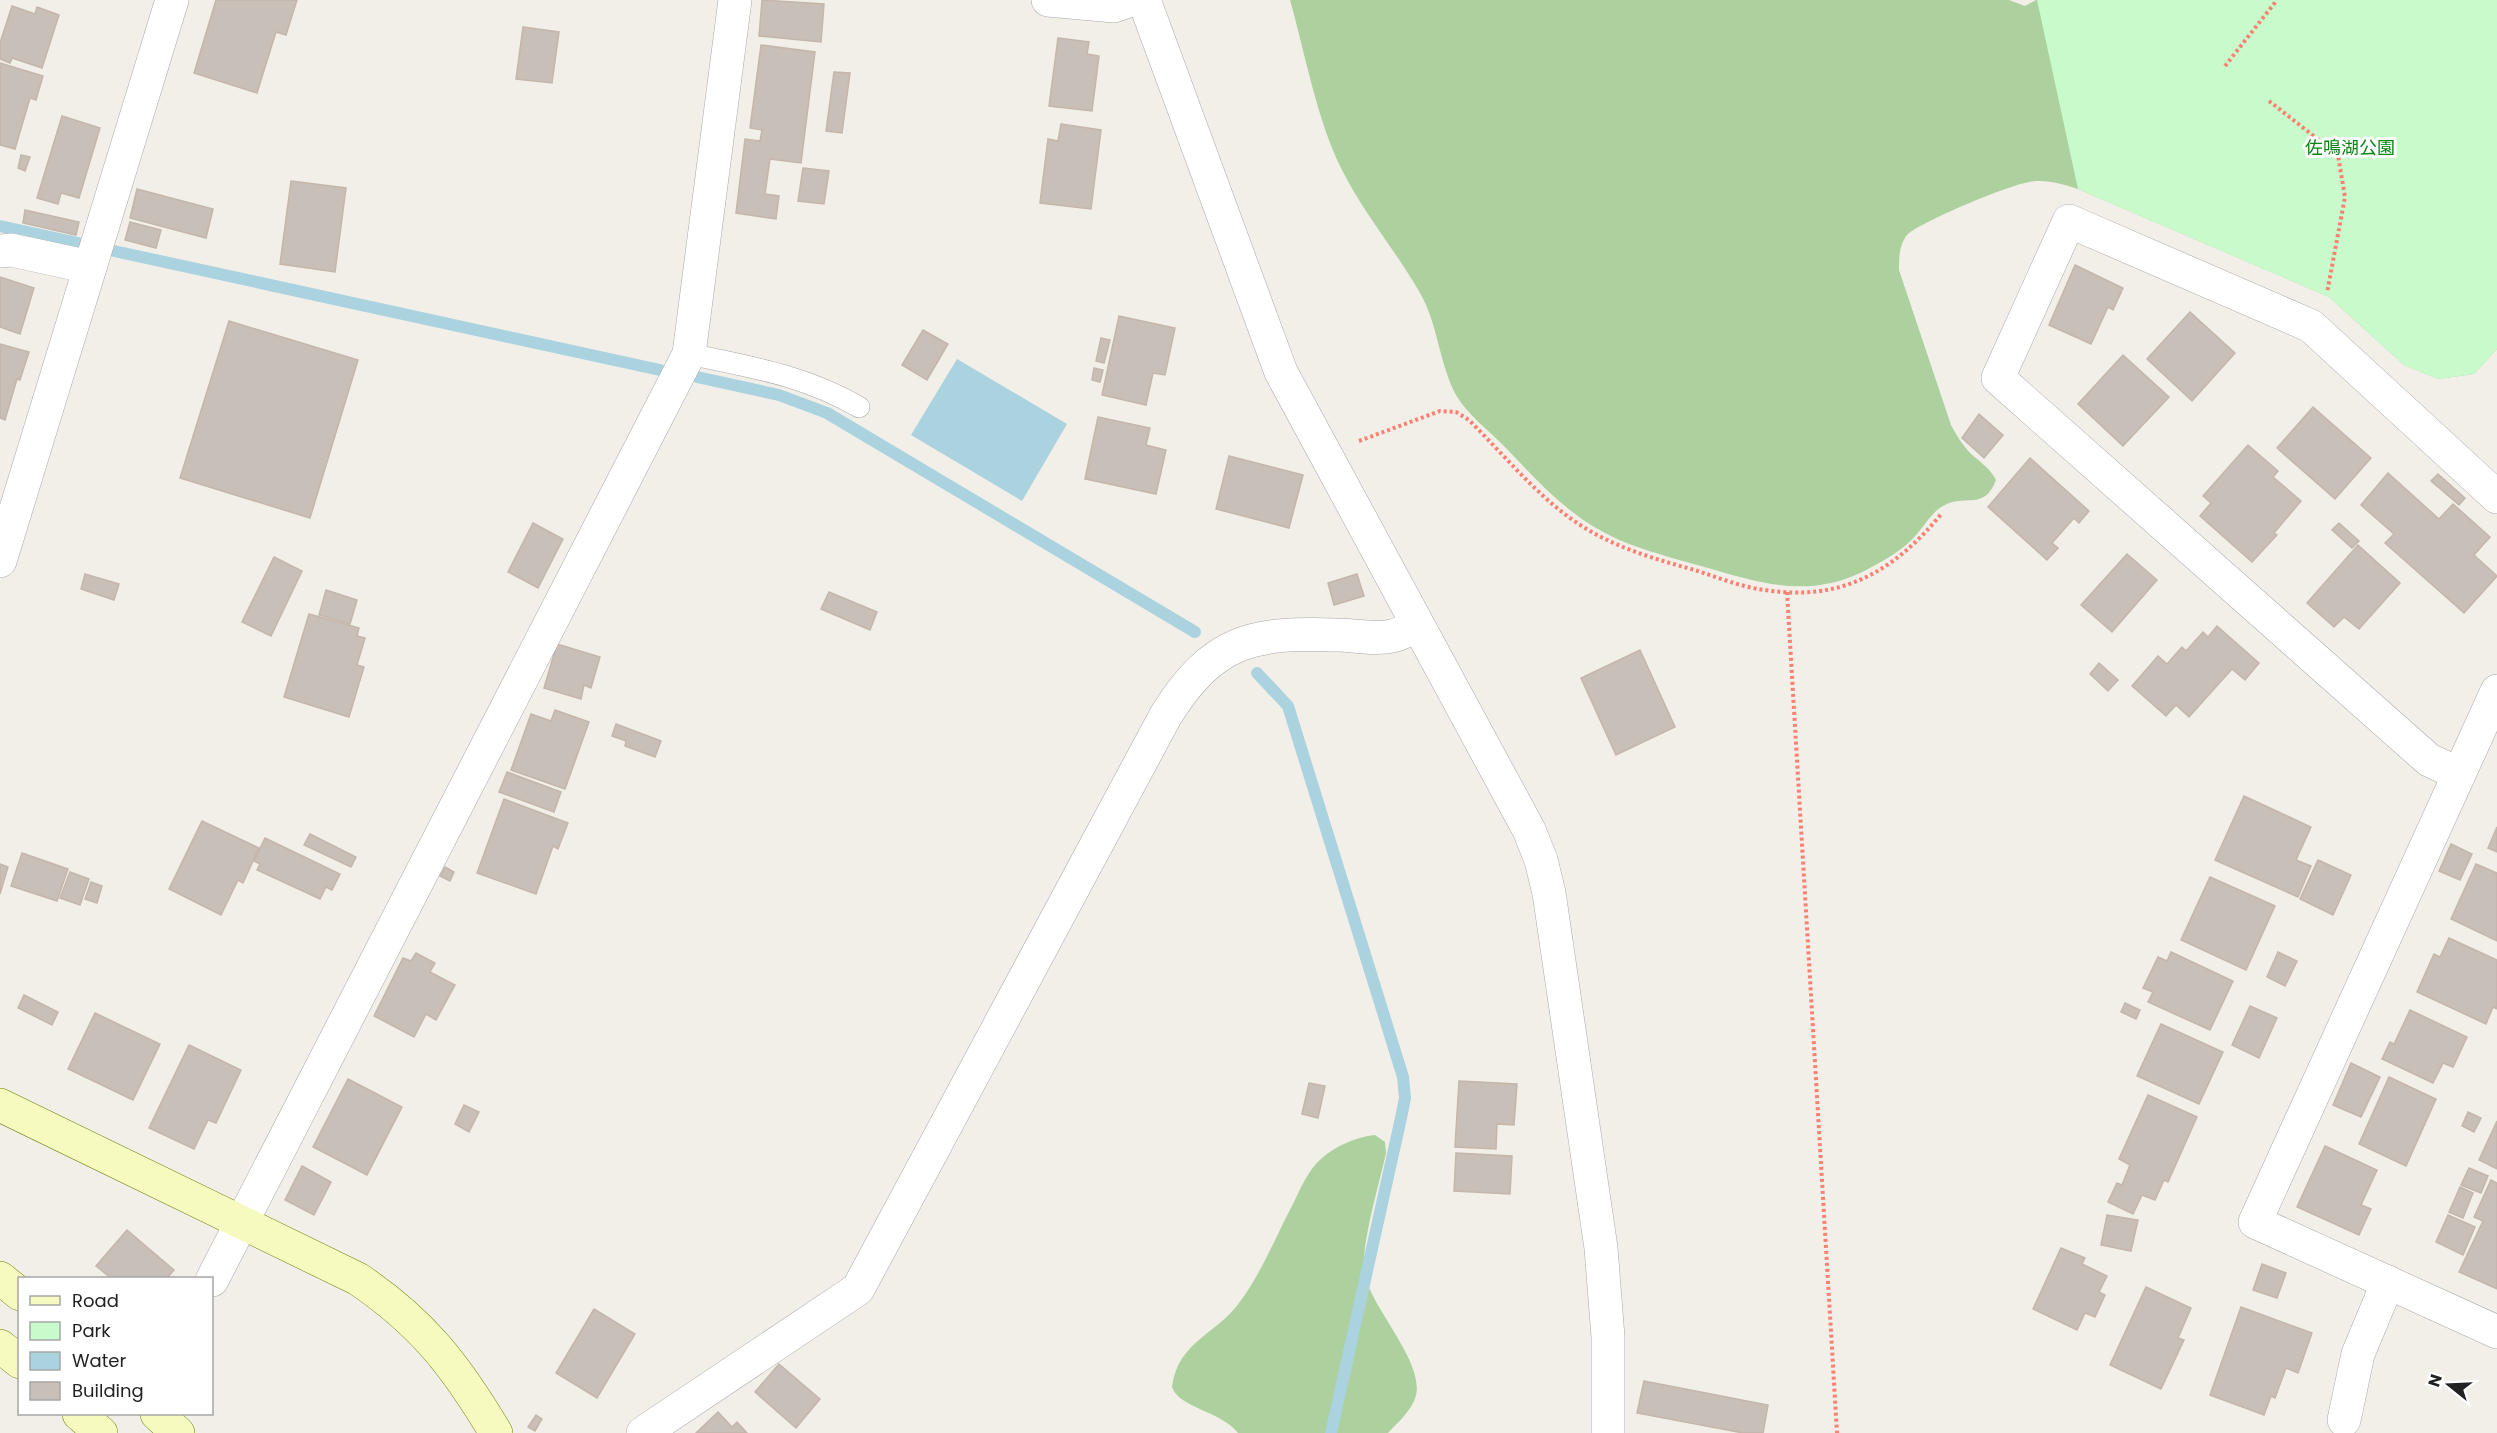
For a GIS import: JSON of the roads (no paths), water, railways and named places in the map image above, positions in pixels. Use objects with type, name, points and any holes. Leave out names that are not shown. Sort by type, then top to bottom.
[{"type":"street","points":[[0,561],[172,0]]},
{"type":"street","points":[[213,1278],[689,354],[735,0]]},
{"type":"street","points":[[1048,0],[1114,6],[1131,0]]},
{"type":"street","points":[[1144,0],[1277,361],[1529,830],[1541,860],[1547,882],[1601,1248],[1608,1337],[1608,1433]]},
{"type":"street","points":[[2459,774],[2429,760],[1998,378],[2069,221],[2311,326],[2497,496]]},
{"type":"street","points":[[0,251],[11,250],[90,267]]},
{"type":"street","points":[[643,1433],[858,1289],[1166,715],[1184,686],[1207,663],[1236,645],[1268,636],[1301,633],[1391,636],[1418,626]]},
{"type":"street","points":[[2497,691],[2255,1222],[2497,1332]]},
{"type":"street","points":[[0,1106],[358,1279],[407,1316],[450,1362],[496,1433]]},
{"type":"street","points":[[0,1278],[18,1292]]},
{"type":"street","points":[[2344,1420],[2358,1354],[2388,1282]]},
{"type":"street","points":[[0,1346],[18,1360]]},
{"type":"street","points":[[81,1415],[101,1433]]},
{"type":"street","points":[[159,1415],[178,1433]]},
{"type":"lane","points":[[689,354],[802,380],[836,394],[859,407]]},
{"type":"water","points":[[957,359],[1067,424],[1022,501],[911,435]]},
{"type":"waterway","points":[[0,226],[78,243]]},
{"type":"waterway","points":[[114,251],[660,370]]},
{"type":"waterway","points":[[697,377],[779,395],[827,413],[1195,632]]},
{"type":"waterway","points":[[1257,673],[1288,706],[1403,1077],[1405,1098],[1401,1118],[1331,1433]]},
{"type":"park label","name":"佐鳴湖公園","points":[[2350,147]]}]
